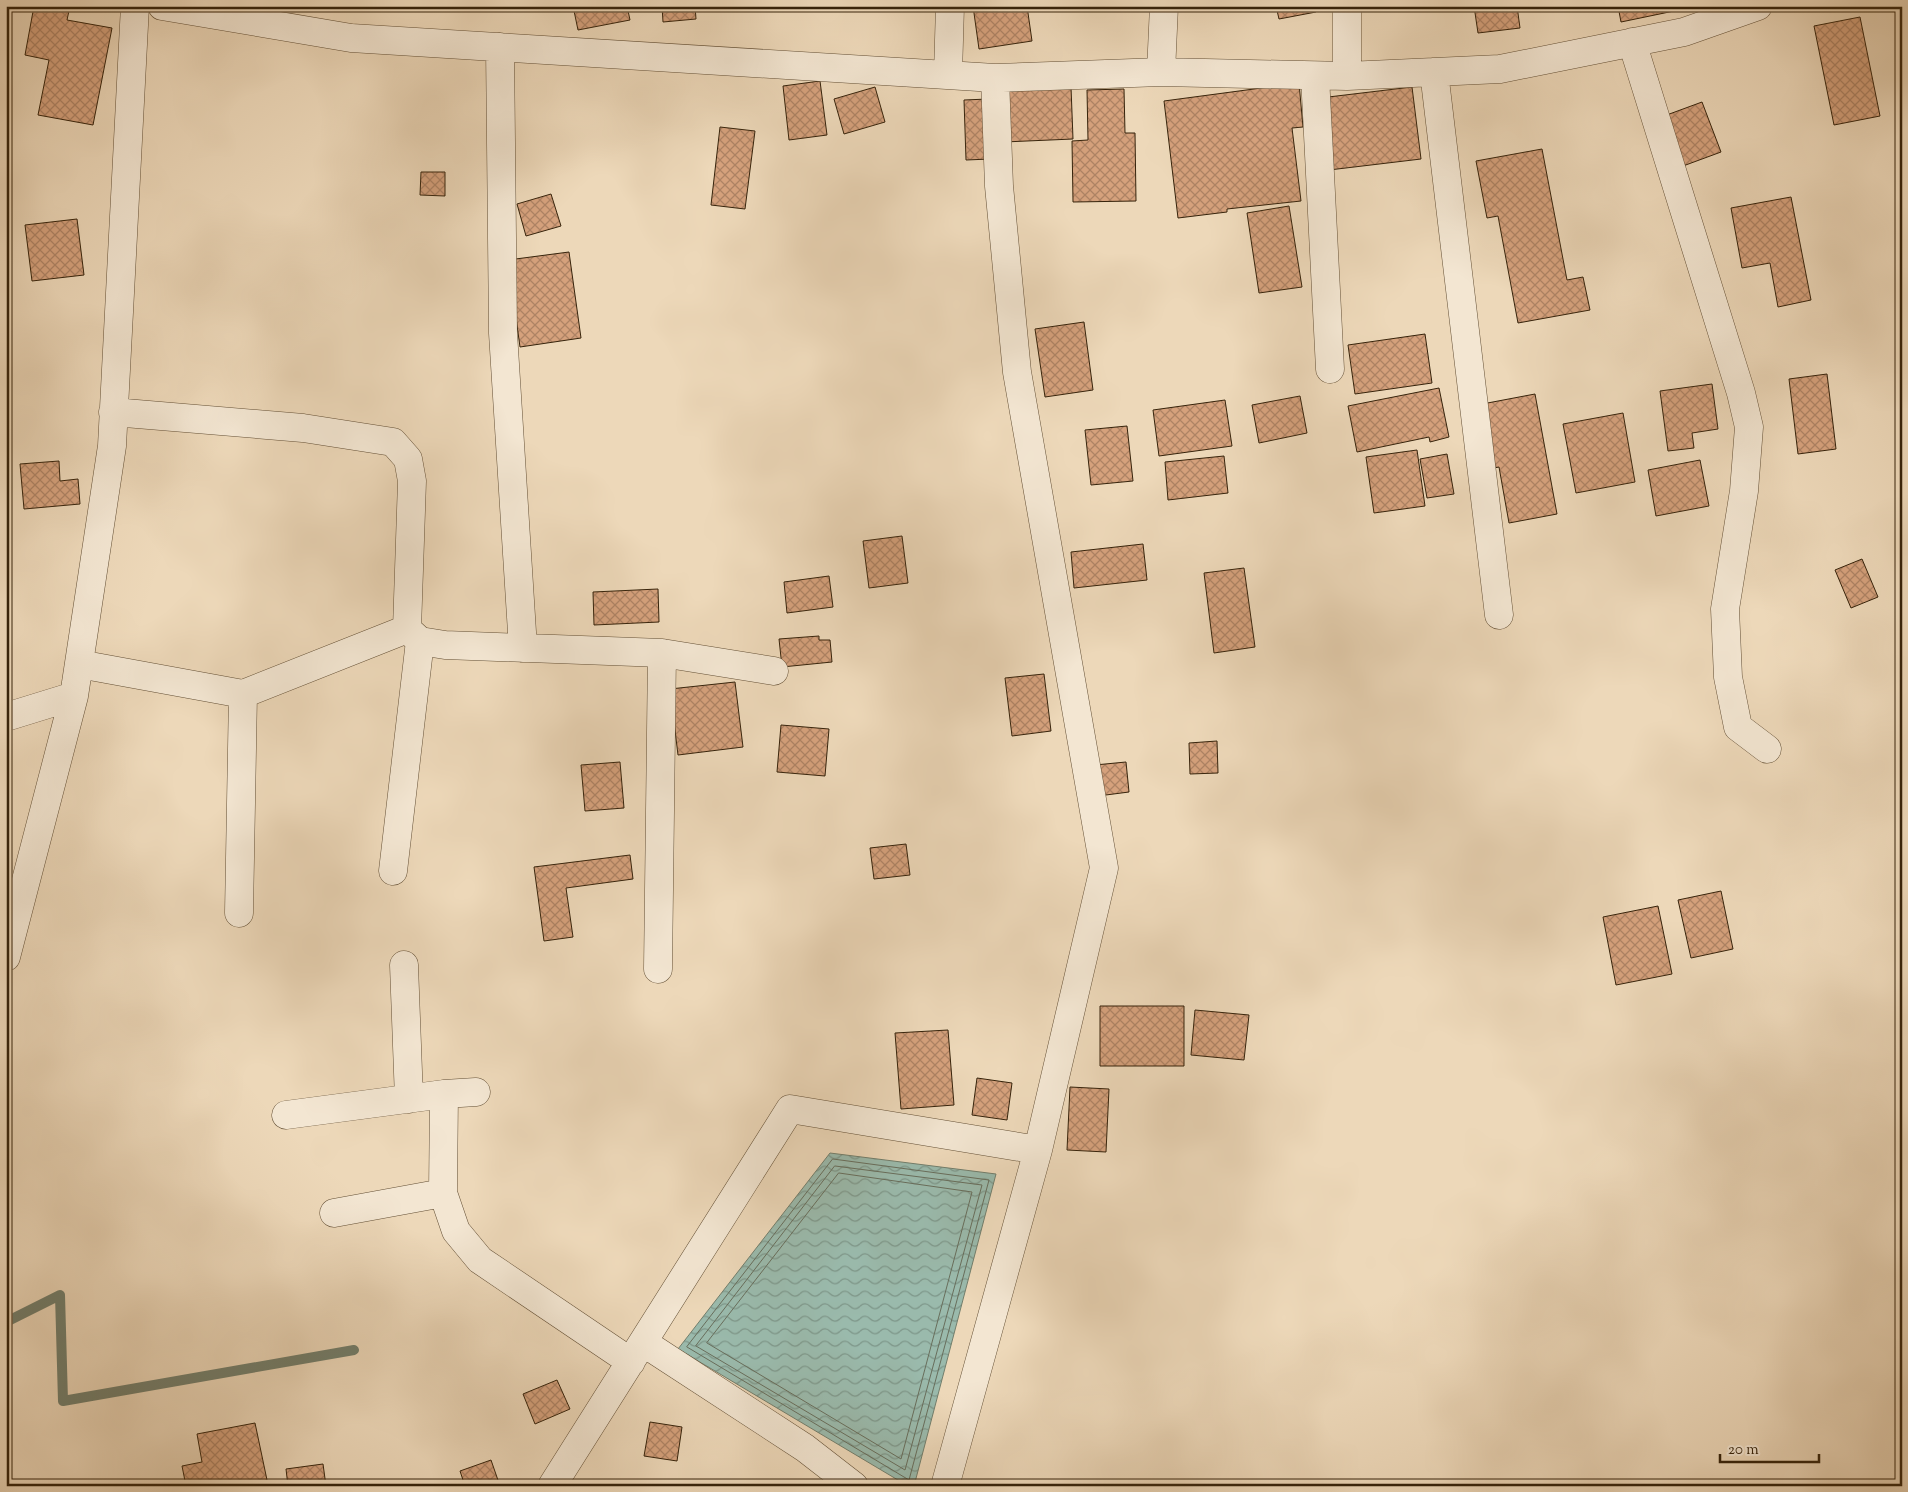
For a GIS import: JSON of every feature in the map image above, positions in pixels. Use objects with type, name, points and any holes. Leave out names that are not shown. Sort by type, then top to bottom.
[{"type":"street","points":[[6,957],[74,696],[112,446],[135,6]]},
{"type":"street","points":[[162,6],[215,11],[351,38],[995,78],[1161,72],[1346,76],[1500,69],[1684,32],[1758,6]]},
{"type":"street","points":[[948,74],[950,6]]},
{"type":"street","points":[[1161,72],[1164,6]]},
{"type":"street","points":[[1346,76],[1347,6]]},
{"type":"street","points":[[1632,42],[1738,383],[1749,427],[1744,492],[1725,609],[1728,667],[1738,727],[1767,749]]},
{"type":"street","points":[[500,47],[503,332],[523,648]]},
{"type":"street","points":[[1434,72],[1499,616]]},
{"type":"street","points":[[1315,76],[1330,369]]},
{"type":"street","points":[[944,1486],[1038,1150],[1104,868],[1017,372],[999,186],[995,78]]},
{"type":"street","points":[[114,412],[304,428],[393,442],[408,459],[412,481],[414,635],[393,871]]},
{"type":"street","points":[[79,664],[242,694],[414,635],[445,645],[662,653],[774,671]]},
{"type":"street","points":[[658,970],[662,653]]},
{"type":"street","points":[[239,913],[242,694]]},
{"type":"street","points":[[6,717],[74,696]]},
{"type":"street","points":[[404,966],[409,1099]]},
{"type":"street","points":[[286,1115],[444,1094],[476,1092]]},
{"type":"street","points":[[444,1094],[443,1193],[456,1231],[480,1260],[805,1448],[854,1486]]},
{"type":"street","points":[[552,1486],[790,1109],[1038,1150]]},
{"type":"street","points":[[334,1214],[443,1193]]},
{"type":"water","points":[[830,1153],[996,1174],[914,1486],[908,1486],[678,1349]]},
{"type":"building","points":[[34,6],[70,6],[67,20],[112,28],[93,125],[38,115],[49,60],[25,55]]},
{"type":"building","points":[[573,6],[627,6],[630,20],[578,30]]},
{"type":"building","points":[[662,6],[695,6],[696,19],[663,22]]},
{"type":"building","points":[[973,6],[1027,6],[1032,41],[979,49]]},
{"type":"building","points":[[1276,6],[1315,6],[1316,12],[1279,19]]},
{"type":"building","points":[[1474,6],[1517,6],[1520,28],[1478,33]]},
{"type":"building","points":[[1533,6],[1557,6],[1534,11]]},
{"type":"building","points":[[1618,6],[1698,6],[1621,22]]},
{"type":"building","points":[[1860,17],[1880,116],[1834,125],[1814,26]]},
{"type":"building","points":[[820,81],[827,135],[789,140],[783,86]]},
{"type":"building","points":[[1299,83],[1303,127],[1292,128],[1301,201],[1227,209],[1227,212],[1178,218],[1164,101]]},
{"type":"building","points":[[875,87],[885,122],[844,134],[834,99]]},
{"type":"building","points":[[1071,87],[1073,139],[1004,142],[1002,90]]},
{"type":"building","points":[[1412,87],[1421,159],[1329,170],[1320,98]]},
{"type":"building","points":[[1124,89],[1125,133],[1135,133],[1136,201],[1073,202],[1072,141],[1088,140],[1087,90]]},
{"type":"building","points":[[988,99],[990,159],[966,160],[964,100]]},
{"type":"building","points":[[1702,102],[1721,152],[1683,166],[1664,116]]},
{"type":"building","points":[[720,127],[755,131],[745,209],[711,205]]},
{"type":"building","points":[[1542,149],[1567,280],[1583,277],[1590,310],[1518,323],[1498,216],[1487,218],[1476,161]]},
{"type":"building","points":[[421,172],[445,172],[445,196],[420,195]]},
{"type":"building","points":[[551,194],[561,226],[526,236],[517,204]]},
{"type":"building","points":[[1791,197],[1811,300],[1778,307],[1770,263],[1742,268],[1731,208]]},
{"type":"building","points":[[1289,206],[1302,287],[1259,293],[1247,213]]},
{"type":"building","points":[[77,219],[84,275],[32,281],[25,225]]},
{"type":"building","points":[[569,252],[581,338],[520,347],[508,260]]},
{"type":"building","points":[[1084,322],[1093,390],[1045,397],[1035,329]]},
{"type":"building","points":[[1425,334],[1432,383],[1355,394],[1348,345]]},
{"type":"building","points":[[1827,374],[1836,449],[1798,454],[1789,379]]},
{"type":"building","points":[[1712,384],[1718,429],[1692,433],[1694,448],[1668,451],[1660,391]]},
{"type":"building","points":[[1439,388],[1449,437],[1430,442],[1429,437],[1357,452],[1348,406]]},
{"type":"building","points":[[1535,394],[1557,514],[1509,523],[1499,467],[1489,469],[1477,405]]},
{"type":"building","points":[[1300,396],[1307,433],[1259,443],[1252,405]]},
{"type":"building","points":[[1225,400],[1232,446],[1159,456],[1153,410]]},
{"type":"building","points":[[1623,413],[1635,482],[1576,493],[1563,424]]},
{"type":"building","points":[[1127,426],[1133,481],[1091,485],[1085,430]]},
{"type":"building","points":[[1417,450],[1425,506],[1374,513],[1366,457]]},
{"type":"building","points":[[1447,454],[1454,494],[1427,498],[1420,459]]},
{"type":"building","points":[[1224,456],[1228,493],[1168,500],[1165,462]]},
{"type":"building","points":[[1700,460],[1709,506],[1656,516],[1648,470]]},
{"type":"building","points":[[59,461],[60,481],[78,479],[80,504],[24,509],[20,464]]},
{"type":"building","points":[[902,536],[908,583],[869,588],[863,541]]},
{"type":"building","points":[[1143,544],[1147,580],[1074,588],[1071,552]]},
{"type":"building","points":[[1862,559],[1878,597],[1851,608],[1835,570]]},
{"type":"building","points":[[1244,568],[1255,647],[1214,653],[1204,573]]},
{"type":"building","points":[[829,576],[833,607],[787,613],[784,582]]},
{"type":"building","points":[[658,589],[659,622],[594,625],[593,592]]},
{"type":"building","points":[[819,636],[819,640],[830,640],[832,662],[782,667],[779,639]]},
{"type":"building","points":[[1044,674],[1051,731],[1012,736],[1005,678]]},
{"type":"building","points":[[735,682],[743,747],[678,755],[670,689]]},
{"type":"building","points":[[781,725],[829,729],[825,776],[777,772]]},
{"type":"building","points":[[1217,741],[1218,773],[1190,774],[1189,743]]},
{"type":"building","points":[[620,762],[624,808],[585,811],[581,765]]},
{"type":"building","points":[[1126,762],[1129,792],[1098,796],[1095,765]]},
{"type":"building","points":[[906,844],[910,875],[874,879],[870,848]]},
{"type":"building","points":[[630,855],[633,879],[566,888],[573,937],[544,941],[534,867]]},
{"type":"building","points":[[1721,891],[1733,949],[1691,958],[1678,900]]},
{"type":"building","points":[[1658,906],[1672,974],[1616,985],[1603,917]]},
{"type":"building","points":[[1100,1006],[1184,1006],[1184,1066],[1100,1066]]},
{"type":"building","points":[[1195,1010],[1249,1015],[1244,1060],[1191,1055]]},
{"type":"building","points":[[948,1030],[954,1105],[901,1109],[895,1033]]},
{"type":"building","points":[[977,1078],[1012,1083],[1007,1120],[972,1115]]},
{"type":"building","points":[[1070,1087],[1109,1089],[1106,1152],[1067,1150]]},
{"type":"building","points":[[557,1380],[570,1409],[535,1424],[523,1394]]},
{"type":"building","points":[[650,1422],[682,1427],[677,1461],[644,1456]]},
{"type":"building","points":[[255,1423],[267,1480],[238,1486],[186,1486],[182,1466],[202,1462],[197,1434]]},
{"type":"building","points":[[491,1460],[500,1486],[465,1486],[460,1471]]},
{"type":"building","points":[[323,1464],[326,1486],[288,1486],[286,1469]]},
{"type":"waterway","points":[[6,1322],[60,1295],[63,1401],[354,1350]]}]
